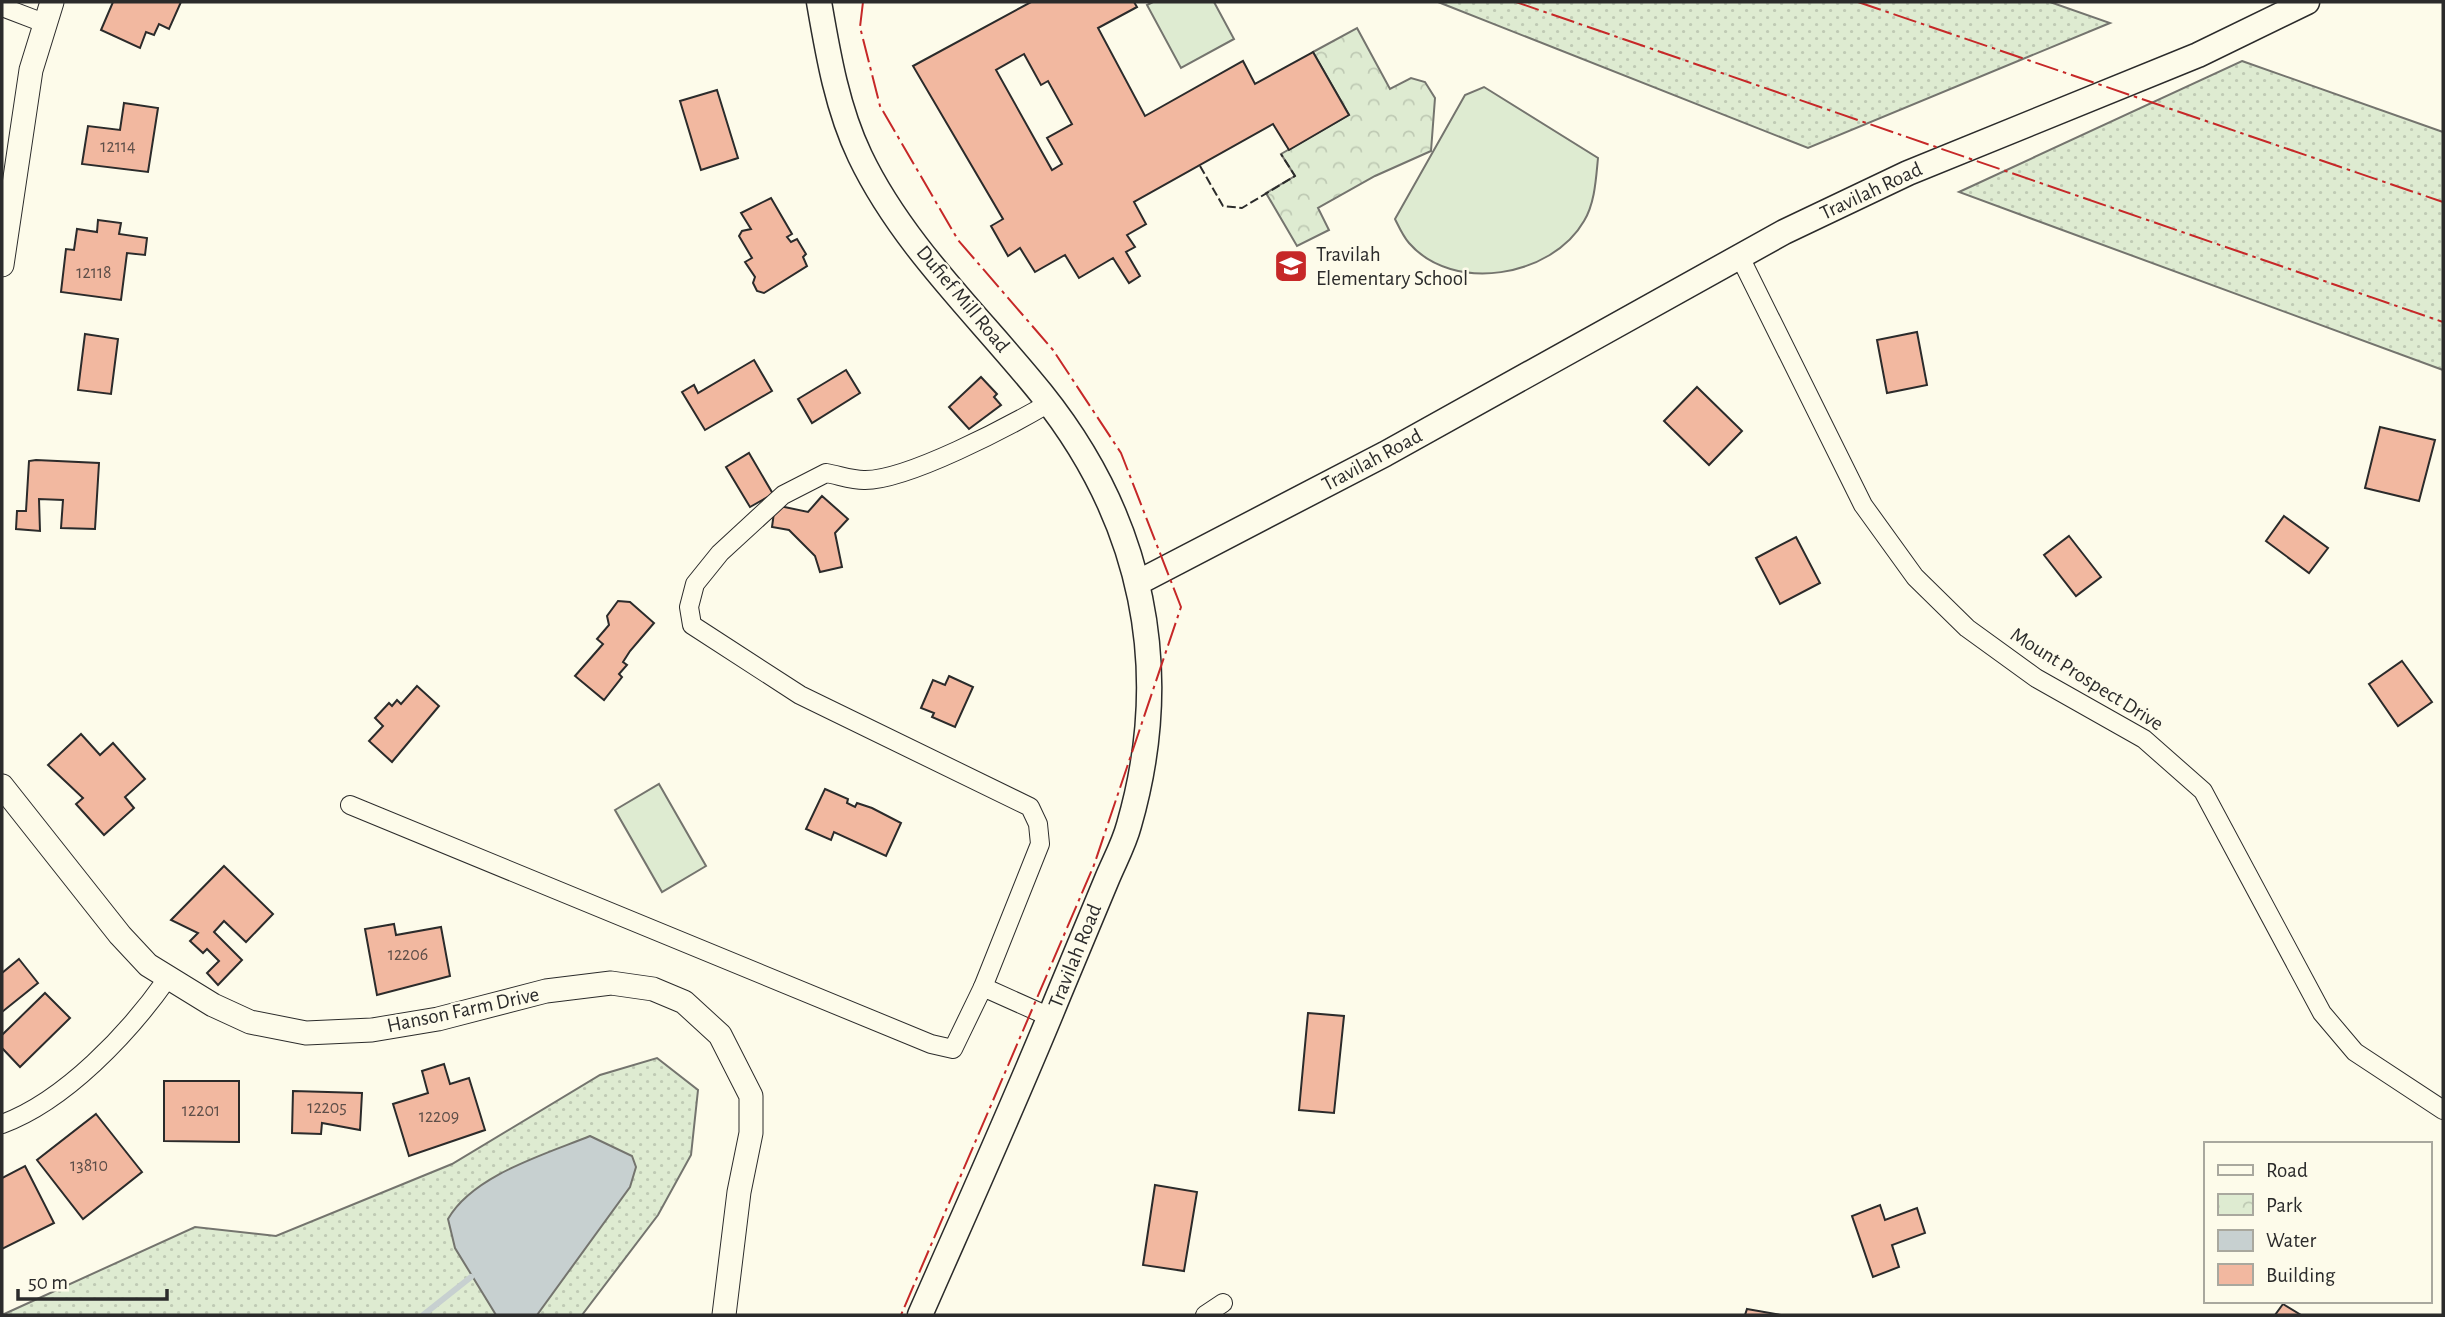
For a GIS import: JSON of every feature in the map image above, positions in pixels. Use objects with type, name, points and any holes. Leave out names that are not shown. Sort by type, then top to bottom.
[{"type":"main road","name":"Dufief Mill Road","points":[[819,2],[833,78],[860,156],[893,215],[1049,403],[1075,442],[1118,523],[1139,582]]},
{"type":"main road","name":"Travilah Road","points":[[920,1315],[1050,1017],[1128,828],[1146,749],[1151,696],[1149,650],[1139,582],[1385,453],[1740,257],[1908,173],[2198,55],[2307,2]]},
{"type":"street","points":[[2,265],[31,70],[52,2]]},
{"type":"street","points":[[2,7],[44,23]]},
{"type":"street","name":"Mount Prospect Drive","points":[[1740,257],[1863,505],[1916,578],[1967,628],[2036,678],[2144,739],[2203,791],[2322,1013],[2355,1052],[2443,1110]]},
{"type":"street","points":[[349,804],[931,1044],[953,1049],[983,987],[1040,844],[1038,824],[1030,807],[800,695],[692,625],[689,607],[695,584],[720,554],[783,495],[826,472],[862,481],[884,478],[951,453],[1049,403]]},
{"type":"street","name":"Hanson Farm Drive","points":[[2,786],[120,936],[167,979],[250,1022],[306,1033],[372,1030],[425,1021],[546,991],[611,983],[653,989],[684,1002],[720,1035],[751,1096],[751,1133],[739,1192],[724,1315]]},
{"type":"street","points":[[2,1124],[18,1118],[86,1071],[150,1004],[167,979]]},
{"type":"street","points":[[983,987],[1050,1017]]},
{"type":"street","points":[[1205,1315],[1223,1303]]},
{"type":"green space","points":[[1153,2],[1214,2],[1234,39],[1181,68],[1147,5]]},
{"type":"green space","points":[[1438,2],[2050,2],[2110,23],[1808,148]]},
{"type":"green space","points":[[1357,28],[1390,89],[1411,78],[1425,82],[1435,98],[1431,151],[1375,176],[1318,208],[1329,230],[1297,246],[1266,193],[1295,176],[1281,154],[1349,115],[1313,52]]},
{"type":"green space","points":[[2242,61],[2443,132],[2443,370],[1959,192]]},
{"type":"green space","points":[[1484,87],[1598,158],[1591,206],[1584,221],[1569,240],[1549,255],[1526,266],[1501,272],[1475,273],[1450,269],[1428,259],[1409,243],[1395,219],[1465,95]]},
{"type":"green space","points":[[659,784],[706,866],[662,892],[615,810]]},
{"type":"green space","points":[[657,1058],[698,1090],[691,1155],[658,1215],[582,1315],[2,1315],[195,1227],[276,1236],[452,1164],[600,1075]]},
{"type":"water","points":[[590,1136],[632,1156],[636,1167],[630,1187],[537,1315],[496,1315],[455,1248],[448,1219],[459,1204],[492,1178]]},
{"type":"building","points":[[113,2],[181,2],[169,29],[159,24],[154,35],[146,32],[140,48],[101,30]]},
{"type":"building","points":[[1031,2],[1134,2],[1137,7],[1098,28],[1145,116],[1243,61],[1255,84],[1313,52],[1349,115],[1289,150],[1273,124],[1134,202],[1146,224],[1127,235],[1135,247],[1126,252],[1140,276],[1129,283],[1113,258],[1079,278],[1065,255],[1035,272],[1020,248],[1008,256],[991,226],[1003,219],[913,66]],"holes":[[[1024,54],[1041,85],[1048,81],[1072,124],[1047,138],[1062,164],[1052,170],[996,70]]]},
{"type":"building","points":[[717,90],[738,158],[701,170],[680,101]]},
{"type":"building","points":[[124,103],[158,108],[148,172],[82,164],[88,126],[120,130]]},
{"type":"building","points":[[771,198],[792,234],[787,237],[791,242],[797,239],[806,254],[803,257],[807,266],[764,293],[757,291],[753,283],[755,277],[745,262],[752,258],[739,236],[742,231],[751,229],[741,213]]},
{"type":"building","points":[[98,220],[121,223],[119,234],[147,238],[145,255],[127,253],[121,300],[61,292],[66,249],[74,250],[77,229],[97,232]]},
{"type":"building","points":[[1917,332],[1927,385],[1887,393],[1877,340]]},
{"type":"building","points":[[85,334],[118,339],[111,394],[78,390]]},
{"type":"building","points":[[754,360],[772,391],[705,430],[682,392],[694,385],[698,393]]},
{"type":"building","points":[[846,370],[860,393],[812,423],[798,399]]},
{"type":"building","points":[[981,377],[997,394],[994,397],[1001,405],[969,429],[949,407]]},
{"type":"building","points":[[1697,387],[1742,431],[1709,465],[1664,421]]},
{"type":"building","points":[[2380,427],[2435,440],[2419,501],[2365,488]]},
{"type":"building","points":[[749,453],[773,494],[750,507],[726,467]]},
{"type":"building","points":[[29,461],[99,463],[95,529],[61,528],[63,500],[39,499],[40,531],[16,529],[17,511],[26,511]]},
{"type":"building","points":[[822,496],[848,519],[835,533],[842,567],[820,572],[815,556],[789,530],[772,527],[775,505],[808,512]]},
{"type":"building","points":[[2284,516],[2328,548],[2309,573],[2266,541]]},
{"type":"building","points":[[2069,536],[2101,577],[2076,596],[2044,555]]},
{"type":"building","points":[[1796,537],[1820,583],[1780,604],[1756,558]]},
{"type":"building","points":[[618,601],[630,602],[654,623],[630,651],[623,662],[627,665],[619,674],[622,677],[604,700],[575,676],[603,644],[597,639],[609,625],[607,616]]},
{"type":"building","points":[[2402,661],[2432,702],[2398,726],[2369,684]]},
{"type":"building","points":[[949,676],[973,687],[955,727],[932,717],[934,713],[921,708],[933,680],[945,685]]},
{"type":"building","points":[[417,686],[439,706],[392,762],[369,741],[383,726],[375,718],[389,703],[392,706],[397,700],[401,704]]},
{"type":"building","points":[[81,734],[100,755],[113,743],[145,779],[125,797],[134,808],[104,835],[76,804],[83,798],[48,765]]},
{"type":"building","points":[[825,789],[848,799],[847,803],[855,807],[857,803],[872,808],[901,823],[886,856],[834,832],[831,840],[806,829]]},
{"type":"building","points":[[224,866],[273,914],[246,942],[224,921],[214,932],[242,960],[218,985],[207,973],[219,961],[207,949],[203,953],[190,941],[198,933],[171,920]]},
{"type":"building","points":[[394,924],[396,935],[441,927],[450,976],[377,995],[365,929]]},
{"type":"building","points":[[19,959],[38,983],[2,1012],[2,973]]},
{"type":"building","points":[[45,993],[70,1018],[20,1067],[2,1048],[2,1035]]},
{"type":"building","points":[[1308,1013],[1344,1016],[1334,1113],[1299,1110]]},
{"type":"building","points":[[444,1064],[450,1084],[469,1078],[485,1130],[409,1156],[393,1104],[428,1093],[422,1071]]},
{"type":"building","points":[[164,1081],[239,1081],[239,1142],[164,1141]]},
{"type":"building","points":[[293,1091],[362,1093],[360,1130],[322,1123],[321,1134],[292,1133]]},
{"type":"building","points":[[96,1114],[142,1172],[83,1219],[37,1160]]},
{"type":"building","points":[[25,1166],[54,1223],[2,1249],[2,1178]]},
{"type":"building","points":[[1155,1185],[1197,1192],[1184,1271],[1143,1265]]},
{"type":"building","points":[[1880,1205],[1885,1220],[1917,1208],[1925,1233],[1892,1245],[1899,1267],[1873,1277],[1852,1216]]},
{"type":"building","points":[[2283,1304],[2301,1315],[2275,1315]]},
{"type":"building","points":[[1747,1309],[1781,1315],[1745,1315]]},
{"type":"waterway","points":[[423,1315],[471,1277]]},
{"type":"fence","points":[[1200,166],[1223,206],[1242,208],[1295,176],[1281,154]]},
{"type":"power","points":[[863,2],[860,27],[880,106],[958,240],[1053,350],[1121,453],[1181,607],[1094,865],[901,1315]]},
{"type":"power","points":[[1516,2],[2443,322]]},
{"type":"power","points":[[1858,2],[2443,202]]},
{"type":"place","name":"Travilah Elementary School","points":[[1291,266]]}]
